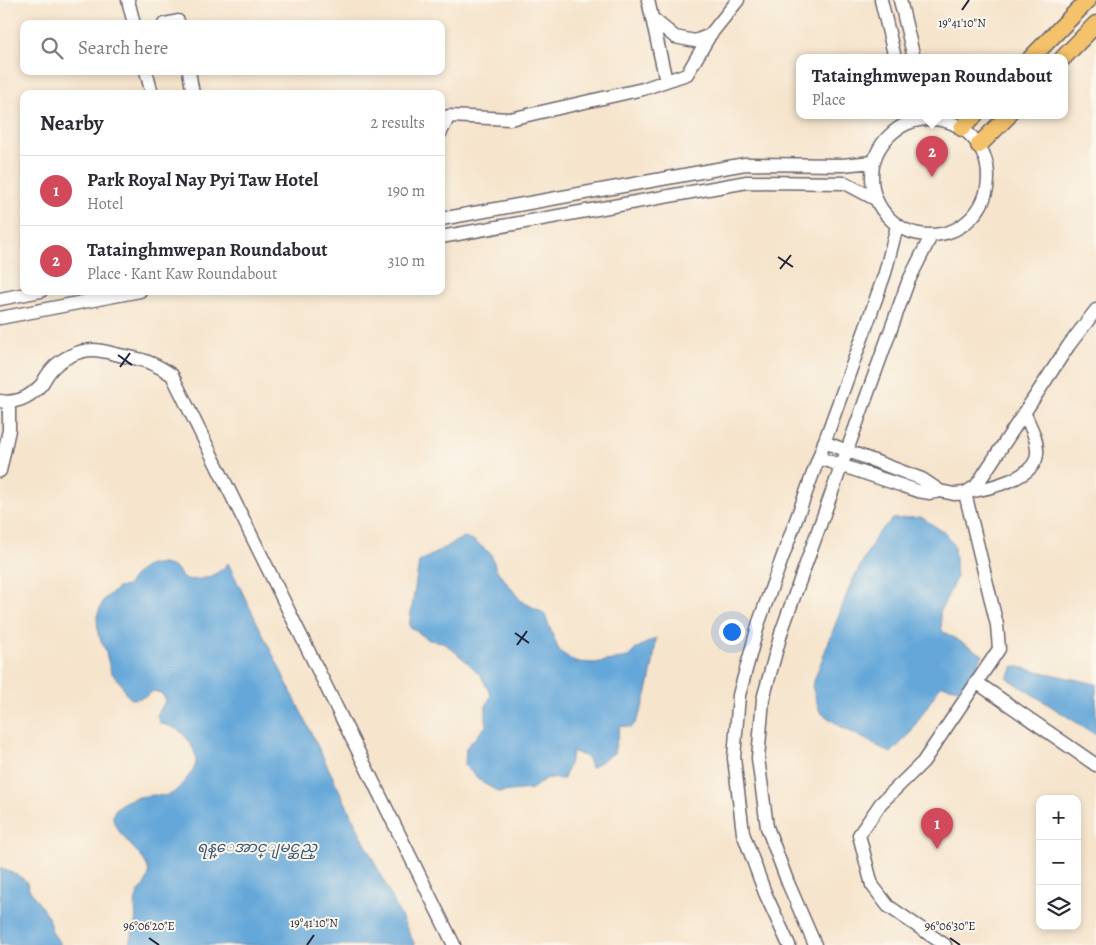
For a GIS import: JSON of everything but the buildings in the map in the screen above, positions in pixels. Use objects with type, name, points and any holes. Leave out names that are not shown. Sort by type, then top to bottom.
[{"type":"main road","points":[[1035,54],[1088,0]]},
{"type":"main road","points":[[1067,54],[1096,24]]},
{"type":"main road","points":[[962,128],[971,119]]},
{"type":"main road","points":[[980,145],[1005,119]]},
{"type":"street","points":[[128,0],[133,20]]},
{"type":"street","points":[[648,0],[666,81]]},
{"type":"street","points":[[445,117],[510,119],[643,89],[687,74],[710,35],[738,0]]},
{"type":"street","points":[[881,0],[894,54]]},
{"type":"street","points":[[900,0],[913,54]]},
{"type":"street","points":[[652,18],[674,37],[695,41],[710,35]]},
{"type":"street","points":[[147,75],[151,90]]},
{"type":"street","points":[[190,75],[193,90]]},
{"type":"street","points":[[909,119],[893,131],[881,145],[873,162],[871,176],[875,198],[884,214],[898,226],[914,233],[931,236],[948,232],[964,224],[977,212],[985,196],[988,179],[986,162],[980,145],[962,128],[940,119]]},
{"type":"street","points":[[445,218],[745,164],[842,164],[873,162]]},
{"type":"street","points":[[445,236],[747,182],[844,183],[875,198]]},
{"type":"street","points":[[789,945],[765,893],[743,833],[734,758],[739,695],[759,622],[885,273],[898,226]]},
{"type":"street","points":[[815,945],[788,883],[767,827],[758,758],[762,699],[782,630],[908,282],[931,236]]},
{"type":"street","points":[[0,299],[20,295]]},
{"type":"street","points":[[0,318],[119,295]]},
{"type":"street","points":[[966,492],[976,486],[1069,345],[1096,310]]},
{"type":"street","points":[[0,471],[9,430],[4,402],[21,400],[40,386],[52,369],[66,358],[80,352],[93,350],[143,359],[156,364],[172,375],[454,945]]},
{"type":"street","points":[[819,458],[918,491],[954,494],[983,490],[1006,482],[1025,472],[1036,460],[1037,452],[1034,435],[1024,412]]},
{"type":"street","points":[[824,442],[922,478],[940,492]]},
{"type":"street","points":[[945,945],[888,906],[872,885],[859,835],[881,803],[923,762],[999,649],[997,625],[966,492]]},
{"type":"street","points":[[976,682],[1096,765]]},
{"type":"water","points":[[921,517],[945,533],[954,546],[956,578],[940,612],[942,631],[983,655],[963,690],[941,685],[908,736],[891,753],[840,726],[820,712],[812,686],[851,583],[878,533],[893,519]]},
{"type":"water","points":[[464,537],[473,540],[491,554],[496,569],[521,601],[544,613],[559,651],[575,662],[595,663],[628,657],[637,648],[656,638],[649,685],[637,720],[632,727],[620,726],[614,753],[591,768],[588,758],[573,751],[564,779],[546,778],[532,789],[499,792],[483,783],[465,766],[466,748],[486,726],[486,706],[491,695],[481,676],[466,661],[443,642],[429,640],[409,626],[419,562]]},
{"type":"water","name":"ရန္ေအာင္ျမင္ဆည္","points":[[228,563],[415,945],[129,945],[135,923],[136,899],[149,875],[144,861],[117,828],[113,816],[118,806],[129,800],[173,793],[188,777],[195,766],[196,757],[190,743],[181,732],[160,723],[157,715],[166,700],[161,693],[153,691],[143,697],[131,699],[125,693],[122,685],[111,672],[105,649],[98,634],[97,616],[104,599],[118,588],[127,586],[138,572],[145,567],[154,564],[171,566],[178,570],[182,578],[195,580],[219,572]]},
{"type":"water","points":[[1014,666],[1096,684],[1096,735],[1007,678]]},
{"type":"water","points":[[0,868],[26,881],[29,889],[48,917],[52,932],[61,945],[0,945]]},
{"type":"place","name":"Tatainghmwepan Roundabout","points":[[932,177]]},
{"type":"place","name":"Park Royal Nay Pyi Taw Hotel","points":[[937,849]]}]
